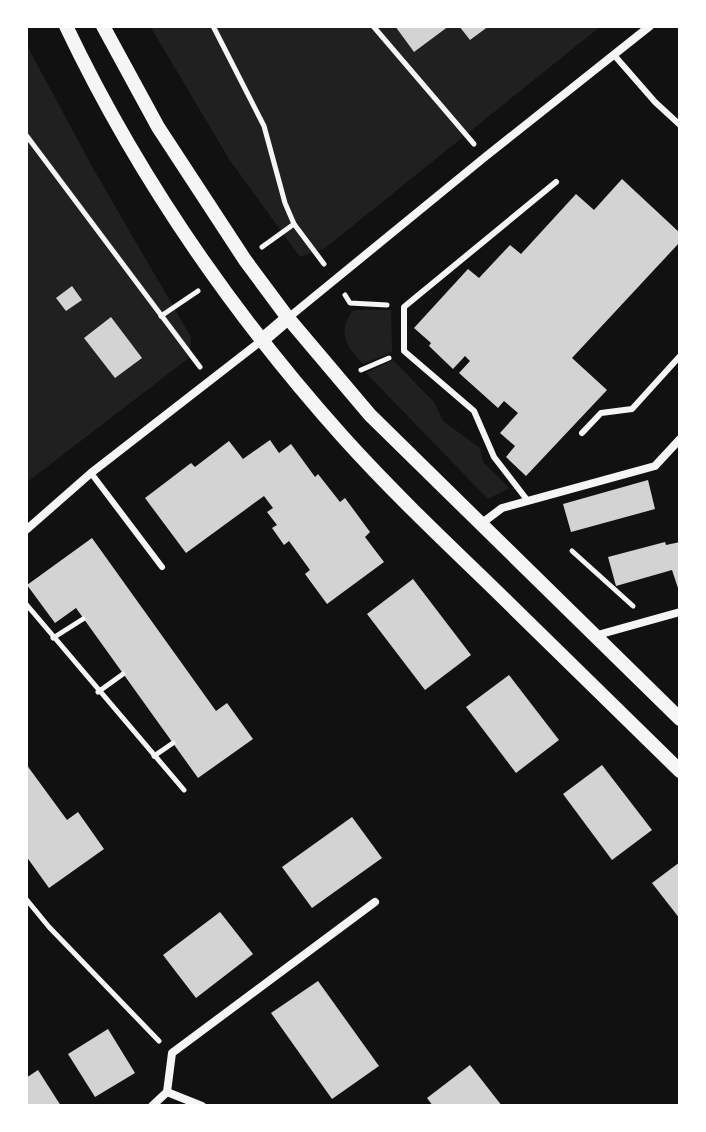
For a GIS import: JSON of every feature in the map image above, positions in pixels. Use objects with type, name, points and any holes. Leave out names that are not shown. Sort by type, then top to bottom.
[{"type":"street","points":[[66,26],[126,142],[261,341],[345,439],[680,771]]},
{"type":"street","points":[[103,26],[158,127],[245,260],[288,318],[370,415],[680,719]]},
{"type":"street","points":[[26,530],[91,473],[261,341],[650,26]]},
{"type":"street","points":[[482,523],[502,508],[655,466],[680,439]]},
{"type":"street","points":[[594,636],[680,612]]},
{"type":"street","points":[[152,1106],[167,1092],[172,1053],[375,902]]},
{"type":"street","points":[[167,1092],[202,1106]]},
{"type":"lane","points":[[614,55],[655,102],[680,125]]},
{"type":"lane","points":[[528,501],[494,457],[474,411],[404,351],[404,307],[556,182]]},
{"type":"lane","points":[[582,433],[601,413],[632,409],[680,356]]},
{"type":"lane","points":[[91,473],[162,567]]},
{"type":"path","points":[[213,26],[264,126],[285,203],[294,224],[350,303],[404,307]]},
{"type":"path","points":[[373,26],[485,157]]},
{"type":"path","points":[[26,135],[210,381]]},
{"type":"path","points":[[572,551],[648,620]]},
{"type":"path","points":[[26,604],[184,790]]},
{"type":"path","points":[[53,638],[83,619]]},
{"type":"path","points":[[98,692],[123,674]]},
{"type":"path","points":[[154,756],[173,743]]},
{"type":"path","points":[[26,899],[49,927],[172,1053]]},
{"type":"shaded area","points":[[150,26],[395,26],[414,52],[449,26],[459,26],[470,40],[489,26],[601,26],[325,248],[300,257],[229,159]]},
{"type":"shaded area","points":[[26,44],[94,170],[191,337],[190,357],[26,483]]},
{"type":"shaded area","points":[[353,310],[391,310],[392,352],[363,364],[357,358],[348,345],[345,332]]},
{"type":"shaded area","points":[[393,360],[434,402],[443,421],[480,448],[483,462],[509,488],[488,499],[366,373]]},
{"type":"building","points":[[395,26],[449,26],[414,52]]},
{"type":"building","points":[[459,26],[489,26],[470,40]]},
{"type":"building","points":[[622,179],[680,233],[680,242],[572,358],[607,390],[526,476],[506,457],[515,446],[500,433],[518,413],[504,401],[498,408],[459,373],[470,361],[465,356],[453,369],[414,328],[468,269],[479,278],[510,245],[521,254],[576,194],[594,210]]},
{"type":"building","points":[[72,286],[82,300],[66,311],[56,298]]},
{"type":"building","points":[[111,317],[142,358],[115,378],[84,338]]},
{"type":"building","points":[[270,440],[279,453],[291,444],[315,477],[318,474],[340,502],[345,498],[370,532],[365,537],[384,562],[327,604],[305,574],[310,570],[289,541],[284,545],[272,528],[277,525],[267,512],[273,508],[264,496],[186,553],[145,498],[191,463],[195,467],[229,441],[243,459]]},
{"type":"building","points":[[648,480],[655,509],[571,532],[563,504]]},
{"type":"building","points":[[92,538],[216,711],[227,703],[253,739],[198,778],[76,608],[55,623],[27,585]]},
{"type":"building","points":[[665,542],[666,545],[680,542],[680,594],[672,570],[616,586],[608,557]]},
{"type":"building","points":[[413,579],[471,655],[425,690],[367,614]]},
{"type":"building","points":[[509,675],[559,740],[516,773],[466,707]]},
{"type":"building","points":[[26,764],[67,820],[78,812],[104,849],[49,888],[26,856]]},
{"type":"building","points":[[602,765],[652,830],[612,860],[563,794]]},
{"type":"building","points":[[352,817],[382,858],[312,908],[282,867]]},
{"type":"building","points":[[680,862],[680,919],[652,883]]},
{"type":"building","points":[[220,912],[253,954],[196,998],[163,955]]},
{"type":"building","points":[[318,981],[379,1066],[332,1099],[271,1013]]},
{"type":"building","points":[[108,1029],[135,1073],[95,1097],[68,1054]]},
{"type":"building","points":[[470,1065],[502,1106],[433,1106],[427,1098]]},
{"type":"building","points":[[38,1070],[61,1106],[26,1106],[26,1078]]}]
